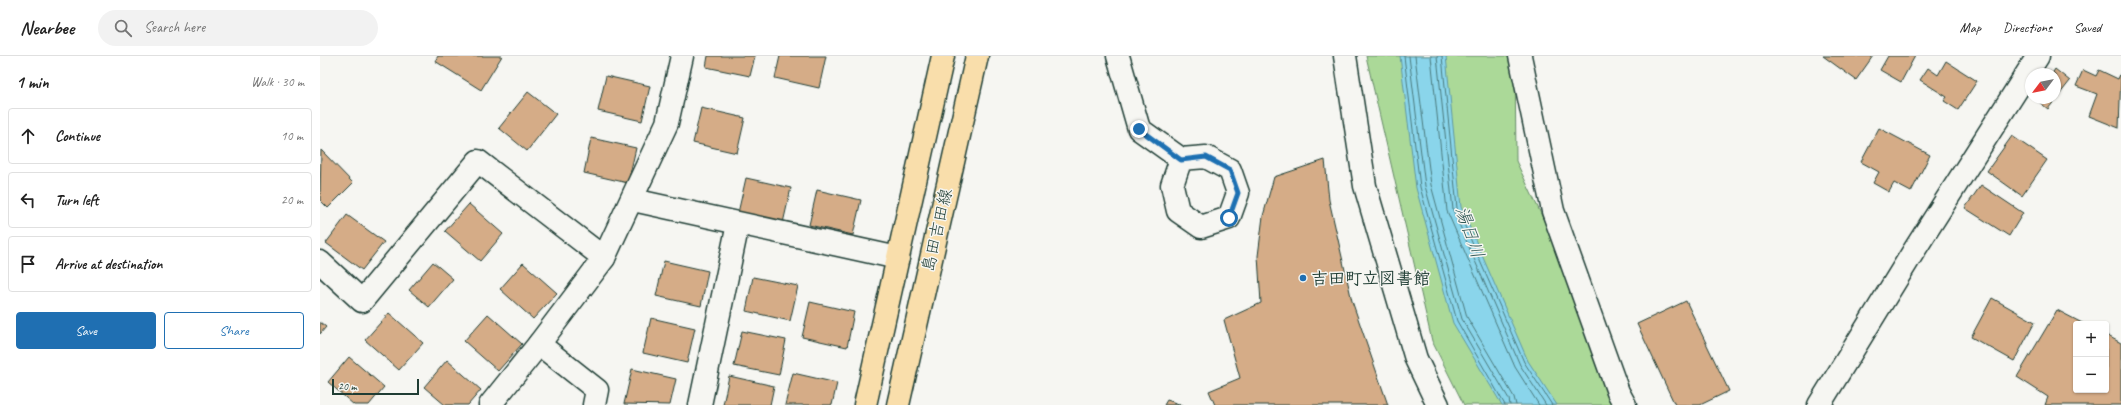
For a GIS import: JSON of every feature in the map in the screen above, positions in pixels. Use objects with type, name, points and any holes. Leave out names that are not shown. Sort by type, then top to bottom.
[{"type":"main road","name":"島田吉田線","points":[[864,405],[944,56]]},
{"type":"main road","name":"島田吉田線","points":[[898,405],[977,56]]},
{"type":"street","points":[[490,405],[539,344],[604,258],[633,200],[667,123],[682,56]]},
{"type":"street","points":[[1118,56],[1139,129],[1181,160]]},
{"type":"street","points":[[1345,56],[1365,186],[1416,359],[1438,405]]},
{"type":"street","points":[[1520,56],[1553,211],[1618,392],[1625,405]]},
{"type":"street","points":[[1819,405],[1915,249],[2038,56]]},
{"type":"street","points":[[320,262],[362,301],[478,161],[604,258]]},
{"type":"street","points":[[633,200],[898,258]]},
{"type":"street","points":[[700,405],[738,224]]},
{"type":"street","points":[[539,344],[596,390],[594,405]]},
{"type":"green space","points":[[1366,56],[1515,56],[1516,161],[1631,405],[1464,405],[1432,341]]},
{"type":"water","name":"湯日川","points":[[1400,56],[1446,56],[1461,207],[1528,361],[1557,405],[1502,405],[1453,323],[1416,188]]},
{"type":"building","points":[[438,56],[502,56],[481,90],[435,61]]},
{"type":"building","points":[[708,56],[755,56],[750,76],[706,67]]},
{"type":"building","points":[[780,56],[826,56],[819,88],[775,78]]},
{"type":"building","points":[[1823,56],[1873,56],[1856,80]]},
{"type":"building","points":[[1888,56],[1915,56],[1901,82],[1880,70]]},
{"type":"building","points":[[1946,61],[1977,81],[1958,110],[1944,101],[1947,97],[1920,80],[1928,68],[1938,75]]},
{"type":"building","points":[[2083,70],[2096,76],[2099,70],[2118,79],[2121,72],[2119,128],[2089,116],[2097,94],[2076,86]]},
{"type":"building","points":[[2061,74],[2070,81],[2061,92]]},
{"type":"building","points":[[606,76],[650,86],[642,121],[598,111]]},
{"type":"building","points":[[528,92],[556,114],[527,151],[499,128]]},
{"type":"building","points":[[2042,104],[2052,104],[2048,109]]},
{"type":"building","points":[[701,108],[745,118],[737,153],[693,143]]},
{"type":"building","points":[[1879,128],[1930,155],[1911,192],[1894,183],[1889,192],[1873,183],[1879,172],[1861,162]]},
{"type":"building","points":[[2012,136],[2047,160],[2022,196],[1987,171]]},
{"type":"building","points":[[591,138],[636,148],[628,183],[584,173]]},
{"type":"building","points":[[321,150],[353,183],[328,208],[320,200]]},
{"type":"building","name":"吉田町立図書館","points":[[1325,160],[1329,200],[1352,301],[1388,405],[1215,405],[1209,391],[1240,378],[1224,320],[1261,303],[1258,256],[1263,216],[1274,177]]},
{"type":"building","points":[[746,178],[791,188],[783,223],[738,213]]},
{"type":"building","points":[[1981,185],[2023,213],[2009,236],[1965,208]]},
{"type":"building","points":[[817,190],[861,200],[853,235],[809,225]]},
{"type":"building","points":[[469,204],[503,234],[480,261],[445,231]]},
{"type":"building","points":[[347,215],[384,242],[362,270],[326,243]]},
{"type":"building","points":[[664,261],[708,271],[701,306],[656,296]]},
{"type":"building","points":[[433,262],[453,279],[429,307],[409,290]]},
{"type":"building","points":[[523,263],[557,293],[533,319],[500,289]]},
{"type":"building","points":[[753,277],[798,286],[790,321],[746,311]]},
{"type":"building","points":[[1992,298],[2035,322],[2014,361],[1971,337]]},
{"type":"building","points":[[1686,301],[1729,391],[1700,405],[1675,405],[1637,324]]},
{"type":"building","points":[[810,302],[854,312],[847,347],[802,337]]},
{"type":"building","points":[[2057,310],[2078,321],[2073,321],[2073,393],[2109,393],[2109,337],[2121,343],[2121,405],[2045,405],[2048,397],[2017,377]]},
{"type":"building","points":[[389,313],[423,343],[399,370],[365,340]]},
{"type":"building","points":[[488,314],[522,344],[498,371],[464,341]]},
{"type":"building","points":[[651,318],[695,328],[687,363],[643,353]]},
{"type":"building","points":[[320,322],[326,327],[320,334]]},
{"type":"building","points":[[742,331],[786,340],[779,375],[734,366]]},
{"type":"building","points":[[349,357],[384,387],[369,405],[354,405],[328,382]]},
{"type":"building","points":[[447,360],[481,390],[468,405],[445,405],[424,387]]},
{"type":"building","points":[[632,369],[676,379],[670,405],[624,404]]},
{"type":"building","points":[[793,373],[837,383],[832,405],[785,405]]},
{"type":"building","points":[[729,376],[774,386],[770,405],[723,405]]},
{"type":"building","points":[[1167,400],[1182,405],[1164,405]]},
{"type":"place","name":"吉田町立図書館","points":[[1303,278]]},
{"type":"route","points":[[1139,129],[1181,160],[1206,157],[1230,170],[1238,193],[1229,218]]}]
